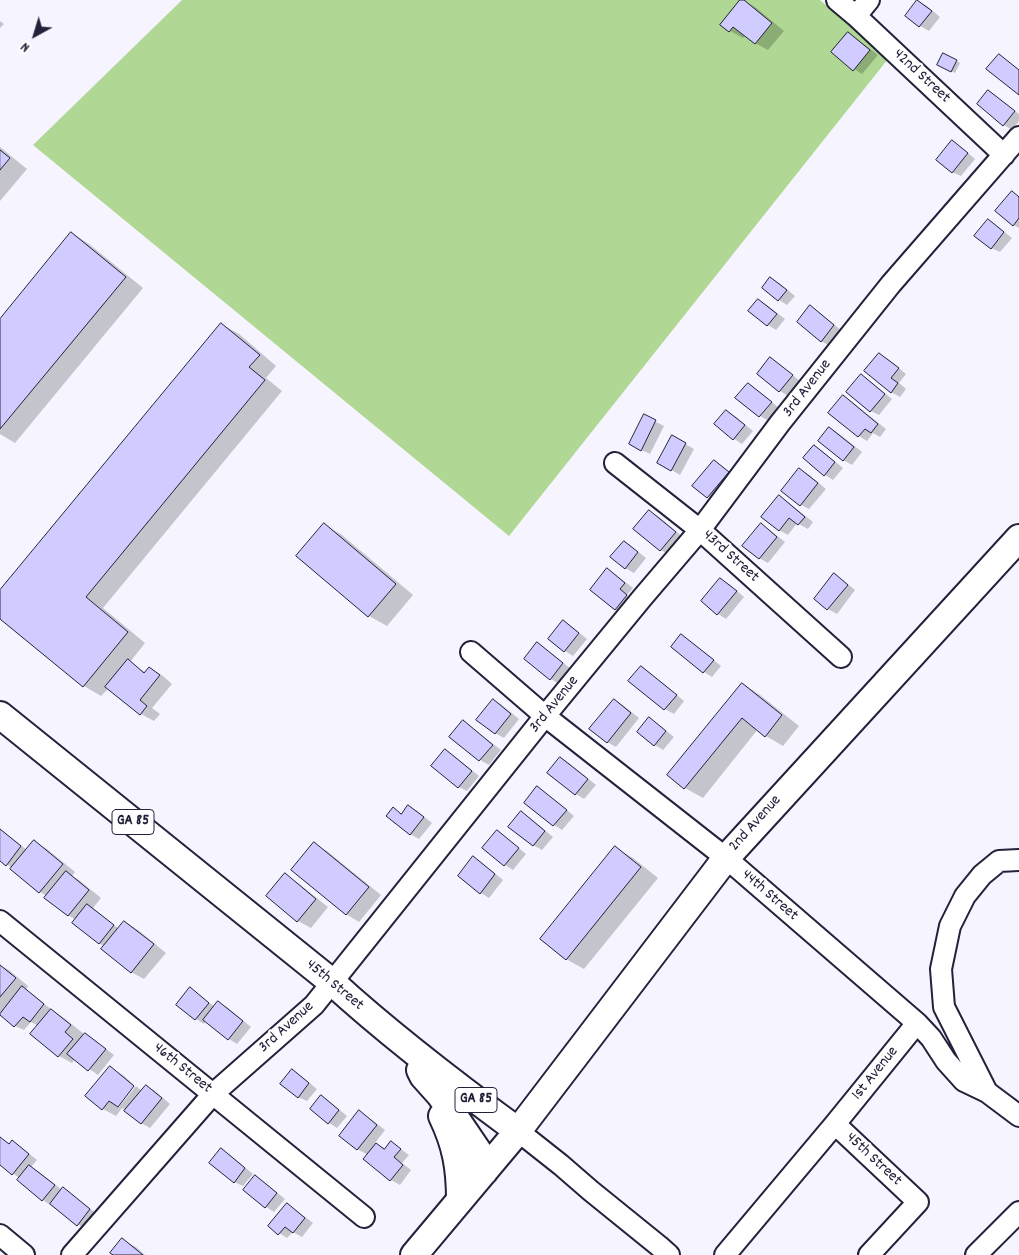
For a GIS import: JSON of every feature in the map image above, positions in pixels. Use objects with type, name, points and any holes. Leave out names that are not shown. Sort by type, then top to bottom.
[{"type":"main road","name":"2nd Avenue","points":[[414,1255],[518,1131],[726,858],[1019,538]]},
{"type":"main road","name":"45th Street","points":[[0,715],[333,983],[378,1023],[454,1084],[518,1131]]},
{"type":"main road","points":[[411,1049],[423,1076],[440,1095],[478,1151],[483,1161],[484,1172]]},
{"type":"main road","points":[[423,1076],[423,1086],[447,1127],[455,1149],[460,1174],[460,1200]]},
{"type":"street","name":"42nd Street","points":[[837,0],[1004,155]]},
{"type":"street","points":[[856,16],[869,0]]},
{"type":"street","name":"3rd Avenue","points":[[72,1255],[213,1094],[314,1005],[333,983],[545,716],[700,530],[780,423],[891,284],[1019,138]]},
{"type":"street","name":"43rd Street","points":[[615,463],[700,530],[841,656]]},
{"type":"street","name":"44th Street","points":[[471,652],[545,716],[726,858],[917,1023],[964,1081],[987,1092]]},
{"type":"street","points":[[1019,860],[999,861],[982,875],[965,896],[950,926],[941,969],[944,1007],[987,1092],[1019,1116]]},
{"type":"street","name":"46th Street","points":[[0,921],[364,1218]]},
{"type":"street","name":"1st Avenue","points":[[835,1124],[917,1023]]},
{"type":"street","name":"45th Street","points":[[725,1255],[835,1124],[918,1202],[869,1255]]},
{"type":"street","name":"45th Street","points":[[518,1131],[669,1255]]},
{"type":"street","points":[[976,1255],[1019,1212]]},
{"type":"street","points":[[0,1235],[24,1255]]},
{"type":"green space","points":[[182,0],[820,0],[888,59],[509,536],[33,145]]},
{"type":"building","points":[[740,0],[744,0],[772,23],[755,44],[733,27],[729,32],[720,25]]},
{"type":"building","points":[[917,0],[932,11],[919,27],[905,16]]},
{"type":"building","points":[[848,32],[870,50],[853,71],[831,52]]},
{"type":"building","points":[[943,53],[957,60],[951,72],[937,65]]},
{"type":"building","points":[[999,54],[1019,70],[1019,95],[986,69]]},
{"type":"building","points":[[988,90],[1015,111],[1003,126],[977,104]]},
{"type":"building","points":[[952,140],[968,153],[952,173],[936,160]]},
{"type":"building","points":[[0,150],[10,158],[0,170]]},
{"type":"building","points":[[1012,191],[1019,197],[1019,218],[1013,226],[995,211]]},
{"type":"building","points":[[988,219],[1004,232],[991,249],[974,236]]},
{"type":"building","points":[[71,232],[126,277],[0,429],[0,319]]},
{"type":"building","points":[[770,277],[787,290],[778,301],[762,288]]},
{"type":"building","points":[[758,299],[777,314],[767,326],[748,311]]},
{"type":"building","points":[[810,305],[834,325],[821,342],[797,322]]},
{"type":"building","points":[[221,323],[260,355],[249,367],[265,380],[86,597],[128,632],[83,687],[0,619],[0,590]]},
{"type":"building","points":[[879,353],[899,368],[891,378],[898,383],[891,393],[864,371]]},
{"type":"building","points":[[770,357],[793,375],[779,392],[757,374]]},
{"type":"building","points":[[861,374],[885,394],[870,412],[846,392]]},
{"type":"building","points":[[748,383],[772,402],[759,417],[735,398]]},
{"type":"building","points":[[843,395],[878,424],[871,433],[865,429],[858,437],[828,413]]},
{"type":"building","points":[[726,410],[745,425],[733,440],[714,424]]},
{"type":"building","points":[[644,414],[656,420],[641,451],[629,444]]},
{"type":"building","points":[[829,427],[854,447],[843,461],[818,441]]},
{"type":"building","points":[[672,435],[686,443],[671,471],[657,463]]},
{"type":"building","points":[[814,445],[835,462],[824,476],[803,458]]},
{"type":"building","points":[[714,460],[729,472],[707,498],[692,486]]},
{"type":"building","points":[[799,468],[818,483],[800,506],[781,491]]},
{"type":"building","points":[[779,495],[805,517],[798,525],[789,518],[779,531],[761,517]]},
{"type":"building","points":[[649,510],[676,532],[660,551],[633,529]]},
{"type":"building","points":[[324,523],[396,584],[368,617],[296,556]]},
{"type":"building","points":[[761,523],[777,537],[759,559],[742,546]]},
{"type":"building","points":[[624,541],[638,552],[625,569],[610,557]]},
{"type":"building","points":[[607,568],[625,583],[620,589],[627,595],[615,610],[590,590]]},
{"type":"building","points":[[834,573],[848,585],[827,610],[814,599]]},
{"type":"building","points":[[720,578],[737,591],[717,615],[701,601]]},
{"type":"building","points":[[563,620],[579,633],[564,652],[548,639]]},
{"type":"building","points":[[681,634],[714,660],[703,673],[671,647]]},
{"type":"building","points":[[537,642],[563,663],[550,680],[524,659]]},
{"type":"building","points":[[128,659],[144,673],[149,667],[160,675],[140,700],[147,706],[140,715],[105,687]]},
{"type":"building","points":[[641,666],[677,695],[664,710],[628,681]]},
{"type":"building","points":[[742,683],[782,715],[765,737],[742,718],[684,789],[667,775]]},
{"type":"building","points":[[493,699],[511,714],[495,734],[476,720]]},
{"type":"building","points":[[614,699],[631,713],[607,743],[589,729]]},
{"type":"building","points":[[649,717],[666,731],[654,746],[637,732]]},
{"type":"building","points":[[463,720],[493,745],[479,761],[449,737]]},
{"type":"building","points":[[445,749],[472,771],[458,788],[431,766]]},
{"type":"building","points":[[560,757],[588,779],[575,795],[547,773]]},
{"type":"building","points":[[537,786],[567,810],[553,826],[524,803]]},
{"type":"building","points":[[408,805],[424,817],[410,835],[386,816],[393,807],[401,814]]},
{"type":"building","points":[[521,811],[545,831],[533,846],[508,827]]},
{"type":"building","points":[[0,829],[21,846],[6,866],[0,861]]},
{"type":"building","points":[[497,830],[519,848],[504,866],[482,848]]},
{"type":"building","points":[[34,840],[63,864],[39,893],[10,869]]},
{"type":"building","points":[[314,842],[369,887],[346,915],[291,870]]},
{"type":"building","points":[[615,846],[641,867],[566,960],[540,939]]},
{"type":"building","points":[[473,856],[495,874],[480,894],[458,876]]},
{"type":"building","points":[[66,871],[89,890],[68,916],[44,898]]},
{"type":"building","points":[[285,873],[316,899],[297,922],[266,896]]},
{"type":"building","points":[[87,904],[114,925],[99,944],[72,923]]},
{"type":"building","points":[[124,921],[154,944],[131,973],[101,949]]},
{"type":"building","points":[[0,965],[16,978],[0,997]]},
{"type":"building","points":[[22,986],[44,1004],[30,1022],[23,1017],[14,1027],[0,1014]]},
{"type":"building","points":[[190,987],[209,1003],[195,1020],[176,1005]]},
{"type":"building","points":[[218,1001],[243,1021],[228,1040],[203,1020]]},
{"type":"building","points":[[51,1009],[71,1025],[65,1032],[73,1039],[58,1057],[30,1034]]},
{"type":"building","points":[[85,1033],[106,1049],[88,1071],[67,1054]]},
{"type":"building","points":[[110,1066],[134,1086],[118,1107],[109,1101],[102,1110],[85,1096]]},
{"type":"building","points":[[292,1069],[309,1083],[298,1098],[280,1084]]},
{"type":"building","points":[[146,1085],[162,1098],[141,1124],[124,1111]]},
{"type":"building","points":[[321,1095],[339,1110],[328,1124],[310,1109]]},
{"type":"building","points":[[359,1110],[377,1125],[357,1150],[339,1136]]},
{"type":"building","points":[[0,1137],[9,1144],[12,1140],[29,1154],[12,1175],[0,1165]]},
{"type":"building","points":[[391,1141],[401,1149],[394,1157],[403,1165],[390,1181],[363,1159],[376,1143],[384,1149]]},
{"type":"building","points":[[221,1148],[245,1168],[234,1183],[209,1163]]},
{"type":"building","points":[[29,1165],[55,1185],[42,1201],[17,1180]]},
{"type":"building","points":[[255,1175],[277,1193],[265,1208],[243,1190]]},
{"type":"building","points":[[63,1187],[90,1209],[77,1226],[50,1204]]},
{"type":"building","points":[[287,1203],[305,1218],[293,1233],[285,1227],[278,1235],[268,1226]]},
{"type":"building","points":[[122,1238],[143,1255],[113,1255],[110,1253]]}]
